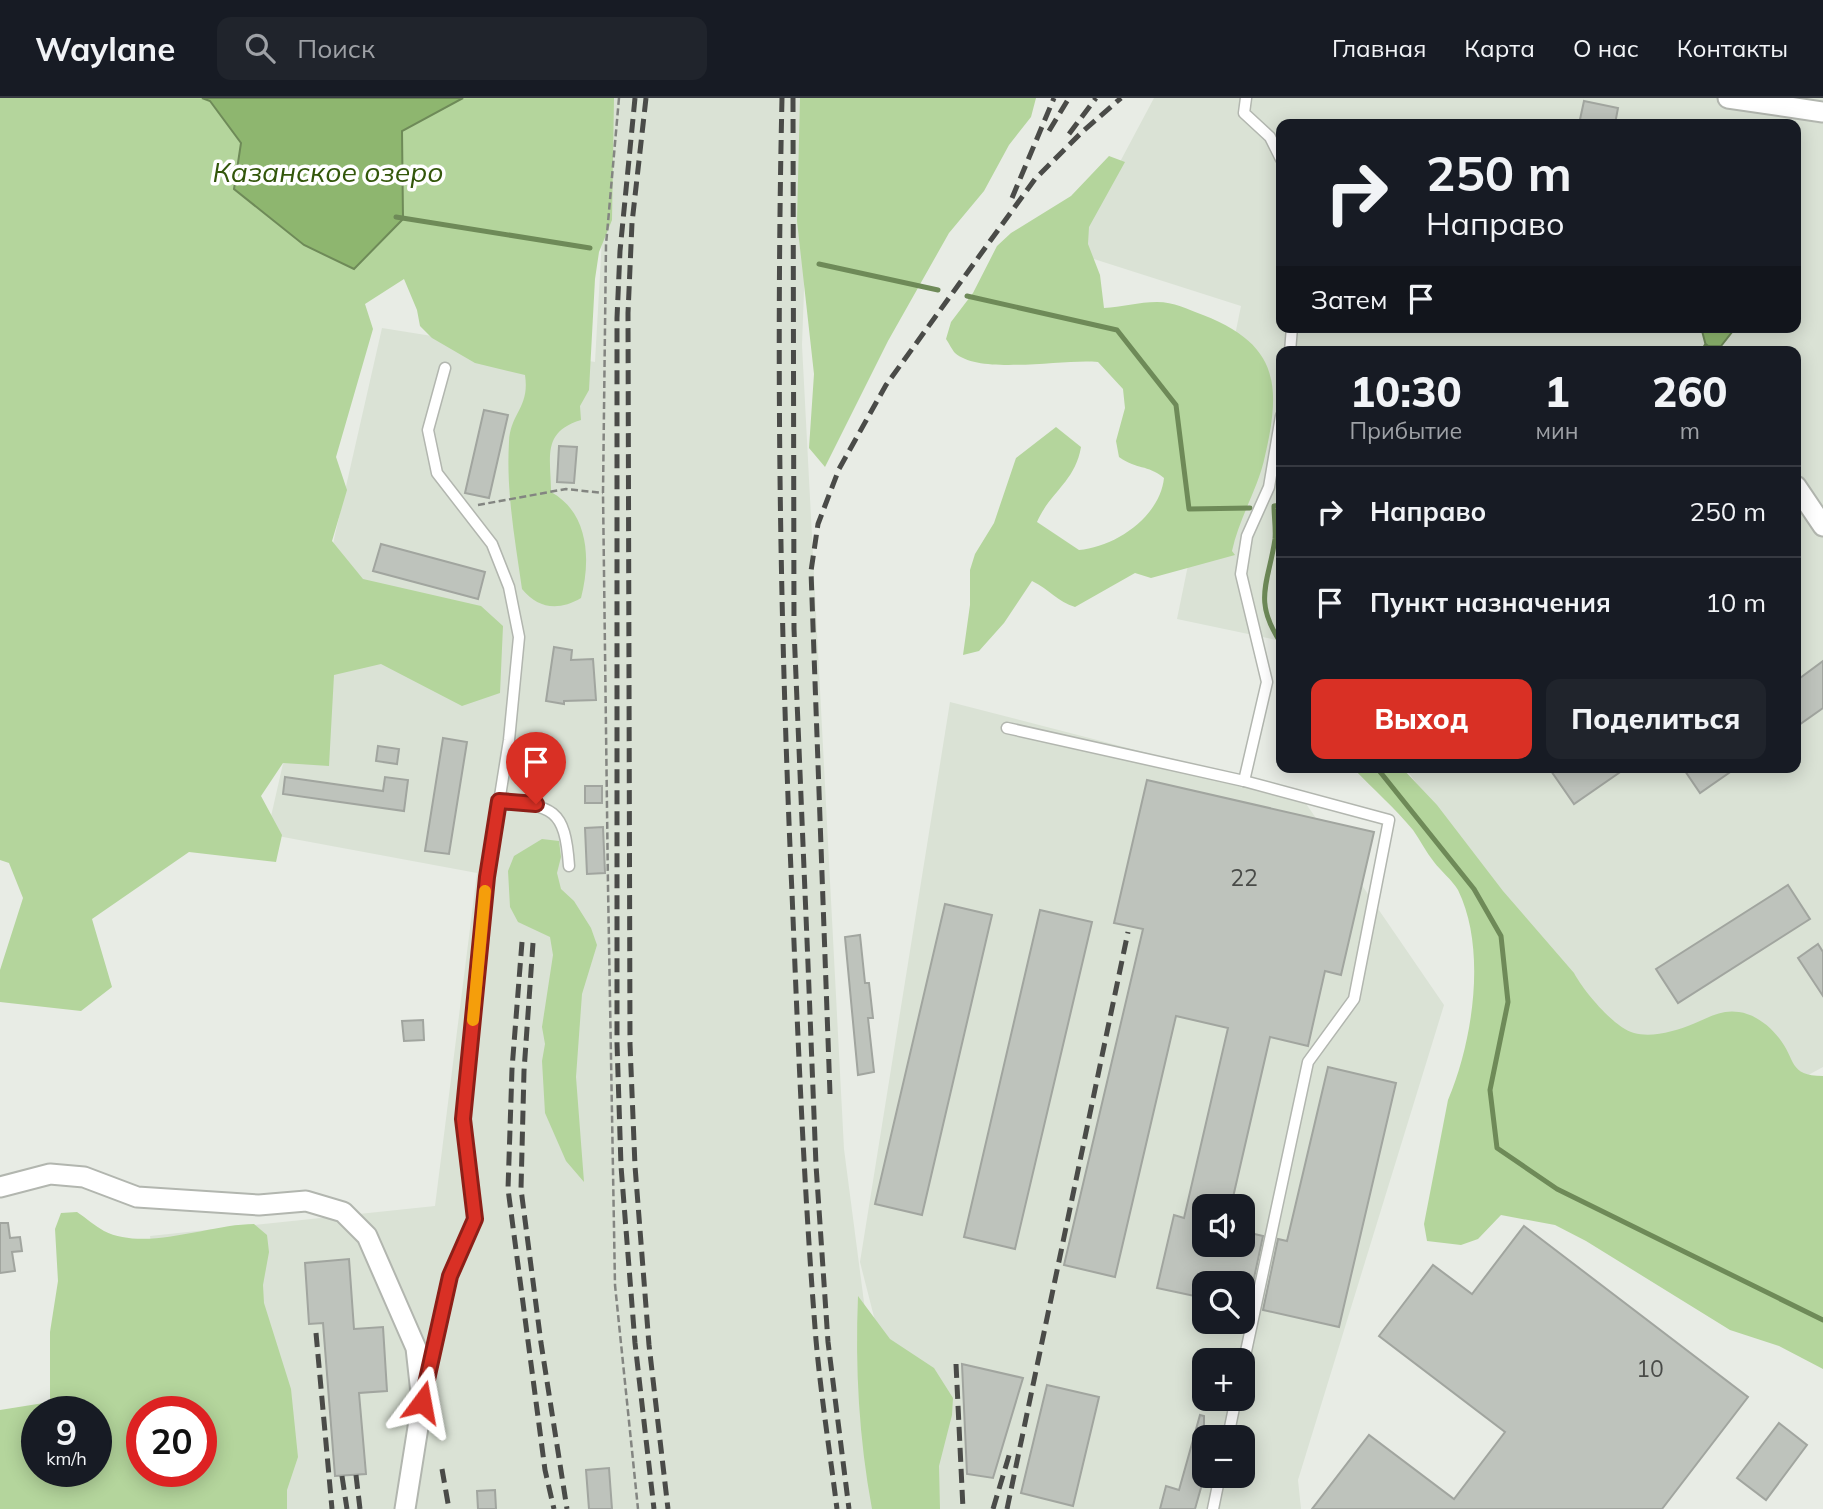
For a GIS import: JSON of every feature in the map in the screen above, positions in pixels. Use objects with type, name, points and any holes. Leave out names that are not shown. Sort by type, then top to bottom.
[{"type":"street","points":[[1728,98],[1823,113]]},
{"type":"street","points":[[1801,493],[1823,526]]},
{"type":"street","points":[[0,1187],[50,1174],[85,1177],[137,1197],[259,1205],[306,1201],[344,1212],[366,1236],[416,1348],[422,1402],[405,1509]]},
{"type":"lane","points":[[1246,98],[1244,113],[1270,137],[1276,149]]},
{"type":"lane","points":[[422,1402],[450,1276],[475,1219],[463,1119],[487,877],[509,740],[519,637],[509,587],[492,544],[438,473],[428,430],[445,368]]},
{"type":"lane","points":[[1244,781],[1267,682],[1241,574],[1247,536],[1269,487],[1276,446]]},
{"type":"lane","points":[[1007,728],[1244,781],[1389,820],[1354,999],[1308,1062],[1247,1348]]},
{"type":"lane","points":[[499,801],[536,804],[554,812],[567,834],[569,866]]},
{"type":"lane","points":[[1213,1509],[1217,1488]]},
{"type":"path","points":[[619,98],[606,245],[603,493],[615,1285],[638,1509]]},
{"type":"path","points":[[464,508],[566,489],[603,493]]},
{"type":"shaded area","points":[[0,98],[202,98],[210,101],[241,143],[403,219],[402,131],[463,98],[614,98],[612,220],[599,252],[595,279],[589,390],[580,406],[581,420],[559,432],[554,439],[550,457],[551,492],[573,512],[584,539],[586,568],[581,598],[565,605],[549,606],[535,601],[522,589],[508,460],[510,432],[525,395],[525,375],[475,363],[432,338],[420,326],[417,310],[404,279],[365,304],[373,329],[336,457],[347,490],[332,541],[363,579],[481,606],[503,626],[500,693],[462,706],[381,664],[334,675],[329,766],[283,763],[261,796],[282,835],[276,862],[189,852],[92,919],[112,987],[81,1011],[0,1002],[0,970],[23,898],[9,863],[0,860]]},
{"type":"shaded area","points":[[610,98],[811,98],[802,345],[844,1149],[891,1509],[187,1509],[195,1487],[217,1487],[217,1396],[172,1396],[150,1236],[435,1206],[477,873],[267,834],[382,328],[595,362]]},
{"type":"shaded area","points":[[800,98],[1036,98],[1031,117],[1009,145],[984,191],[949,233],[888,341],[825,467],[809,448],[814,374],[797,221]]},
{"type":"shaded area","points":[[1154,98],[1823,98],[1823,1067],[1687,1141],[1409,773],[1801,773],[1801,346],[1276,346],[1276,640],[1177,619],[1241,306],[1072,252]]},
{"type":"shaded area","points":[[1109,156],[1125,162],[1089,227],[1088,244],[1100,275],[1104,308],[1150,302],[1180,306],[1228,326],[1260,353],[1268,369],[1273,407],[1262,468],[1235,539],[1232,551],[1235,555],[1151,578],[1135,573],[1075,607],[1032,581],[1004,623],[979,651],[963,655],[970,605],[970,570],[975,554],[994,523],[1016,458],[1056,427],[1081,447],[1068,478],[1037,522],[1079,550],[1107,543],[1134,528],[1154,505],[1161,492],[1164,478],[1119,457],[1116,441],[1125,408],[1123,389],[1098,362],[984,364],[967,360],[955,353],[946,339],[951,322],[973,293],[997,246],[1011,233],[1071,196]]},
{"type":"shaded area","points":[[950,702],[1298,792],[1444,1005],[1298,1480],[1301,1509],[923,1509],[860,1262]]},
{"type":"shaded area","points":[[1358,773],[1407,773],[1437,805],[1503,891],[1574,973],[1584,989],[1626,1030],[1656,1034],[1679,1029],[1720,1013],[1745,1013],[1761,1021],[1775,1033],[1798,1070],[1823,1076],[1823,1369],[1779,1346],[1730,1330],[1586,1241],[1555,1225],[1501,1215],[1478,1239],[1461,1245],[1427,1241],[1424,1224],[1448,1100],[1470,1023],[1474,967],[1467,914],[1458,890],[1406,822]]},
{"type":"shaded area","points":[[542,839],[559,841],[561,857],[557,873],[561,889],[574,901],[591,928],[597,945],[582,994],[576,1077],[584,1182],[566,1161],[545,1113],[542,1061],[545,1044],[542,1027],[553,955],[550,937],[518,922],[510,907],[508,871],[514,856]]},
{"type":"shaded area","points":[[77,1212],[104,1231],[121,1237],[158,1238],[254,1224],[267,1235],[269,1252],[263,1285],[264,1303],[291,1389],[298,1457],[287,1490],[287,1509],[0,1509],[0,1410],[21,1407],[21,1487],[112,1487],[112,1396],[50,1396],[50,1332],[58,1281],[55,1229],[61,1213]]},
{"type":"shaded area","points":[[858,1296],[890,1339],[934,1368],[953,1398],[952,1415],[939,1466],[940,1509],[872,1509],[859,1403]]},
{"type":"water","name":"Казанское озеро","points":[[202,98],[463,98],[402,131],[403,219],[354,269],[304,245],[234,189],[241,143],[210,101]]},
{"type":"water","points":[[1703,333],[1731,333],[1721,346],[1706,346]]},
{"type":"building","points":[[1584,101],[1618,108],[1616,119],[1580,119]]},
{"type":"building","points":[[484,410],[508,415],[489,498],[465,493]]},
{"type":"building","points":[[559,446],[577,447],[574,483],[557,482]]},
{"type":"building","points":[[381,544],[485,572],[478,599],[373,571]]},
{"type":"building","points":[[554,647],[572,650],[571,660],[593,659],[596,700],[564,701],[564,704],[546,701]]},
{"type":"building","points":[[1823,661],[1823,708],[1801,723],[1801,677]]},
{"type":"building","points":[[443,738],[467,742],[449,854],[425,851]]},
{"type":"building","points":[[378,746],[399,749],[397,764],[376,761]]},
{"type":"building","points":[[1552,773],[1619,773],[1574,804]]},
{"type":"building","points":[[1686,773],[1729,773],[1700,793]]},
{"type":"building","points":[[285,777],[383,791],[385,777],[408,780],[404,811],[283,794]]},
{"type":"building","points":[[1147,780],[1374,832],[1341,975],[1325,971],[1308,1046],[1270,1037],[1234,1194],[1192,1194],[1192,1257],[1255,1257],[1255,1234],[1263,1236],[1255,1273],[1255,1271],[1192,1271],[1192,1295],[1157,1288],[1174,1215],[1184,1218],[1228,1028],[1176,1016],[1115,1277],[1064,1265],[1143,929],[1114,923]]},
{"type":"building","points":[[585,786],[602,786],[602,803],[585,803]]},
{"type":"building","points":[[603,827],[605,873],[587,874],[585,828]]},
{"type":"building","points":[[1788,885],[1810,919],[1678,1003],[1656,969]]},
{"type":"building","points":[[945,904],[992,915],[922,1215],[875,1204]]},
{"type":"building","points":[[1040,910],[1092,922],[1015,1249],[964,1237]]},
{"type":"building","points":[[860,935],[865,983],[869,983],[873,1018],[868,1018],[874,1072],[858,1075],[845,937]]},
{"type":"building","points":[[1818,944],[1823,952],[1823,996],[1798,958]]},
{"type":"building","points":[[423,1020],[424,1040],[404,1041],[402,1021]]},
{"type":"building","points":[[1328,1067],[1396,1083],[1339,1327],[1263,1310],[1278,1239],[1287,1241]]},
{"type":"building","points":[[0,1223],[8,1223],[10,1238],[20,1237],[22,1251],[12,1252],[15,1271],[0,1273]]},
{"type":"building","points":[[1524,1226],[1748,1397],[1662,1509],[1312,1509],[1369,1435],[1454,1499],[1505,1432],[1379,1336],[1433,1265],[1472,1294]]},
{"type":"building","points":[[349,1259],[354,1329],[383,1327],[387,1391],[359,1393],[366,1474],[335,1476],[323,1323],[309,1324],[305,1263]]},
{"type":"building","points":[[962,1364],[1023,1378],[993,1478],[967,1474]]},
{"type":"building","points":[[1047,1385],[1099,1397],[1073,1506],[1021,1493]]},
{"type":"building","points":[[1200,1415],[1204,1416],[1204,1425],[1197,1425]]},
{"type":"building","points":[[1779,1423],[1807,1445],[1766,1500],[1737,1478]]},
{"type":"building","points":[[1192,1444],[1192,1488],[1201,1488],[1195,1509],[1160,1509],[1166,1486],[1179,1490]]},
{"type":"building","points":[[609,1468],[612,1509],[589,1509],[586,1470]]},
{"type":"building","points":[[495,1490],[496,1509],[478,1509],[477,1491]]},
{"type":"waterway","points":[[396,217],[590,248]]},
{"type":"waterway","points":[[819,264],[938,290]]},
{"type":"waterway","points":[[967,296],[1117,330],[1176,405],[1189,509],[1250,508]]},
{"type":"waterway","points":[[1276,506],[1275,539],[1265,591],[1267,615],[1276,635]]},
{"type":"waterway","points":[[1381,773],[1474,889],[1501,936],[1508,1002],[1490,1090],[1497,1148],[1557,1189],[1823,1320]]},
{"type":"railway","points":[[635,98],[620,251],[617,318],[617,1043],[621,1166],[635,1343],[654,1509]]},
{"type":"railway","points":[[646,98],[632,223],[628,313],[630,1044],[635,1166],[649,1345],[668,1509]]},
{"type":"railway","points":[[782,98],[779,396],[788,794],[812,1284],[820,1382],[837,1509]]},
{"type":"railway","points":[[793,98],[794,629],[816,1165],[828,1342],[849,1509]]},
{"type":"railway","points":[[1012,198],[1054,98]]},
{"type":"railway","points":[[1049,131],[1069,98]]},
{"type":"railway","points":[[1069,134],[1096,98]]},
{"type":"railway","points":[[830,1094],[811,571],[818,524],[839,469],[886,385],[1035,179],[1121,98]]},
{"type":"railway","points":[[1007,1509],[1128,932]]},
{"type":"railway","points":[[522,942],[512,1069],[508,1189],[545,1470],[554,1509]]},
{"type":"railway","points":[[533,943],[524,1071],[521,1189],[541,1343],[567,1509]]},
{"type":"railway","points":[[316,1333],[332,1509]]},
{"type":"railway","points":[[956,1364],[963,1509]]},
{"type":"railway","points":[[993,1509],[1011,1449]]},
{"type":"railway","points":[[442,1469],[449,1509]]},
{"type":"railway","points":[[356,1475],[360,1509]]},
{"type":"railway","points":[[342,1476],[347,1509]]},
{"type":"slow traffic","points":[[473,1020],[485,891]]},
{"type":"route","points":[[422,1402],[450,1276],[475,1219],[463,1119],[487,877],[499,801],[536,804]]}]
